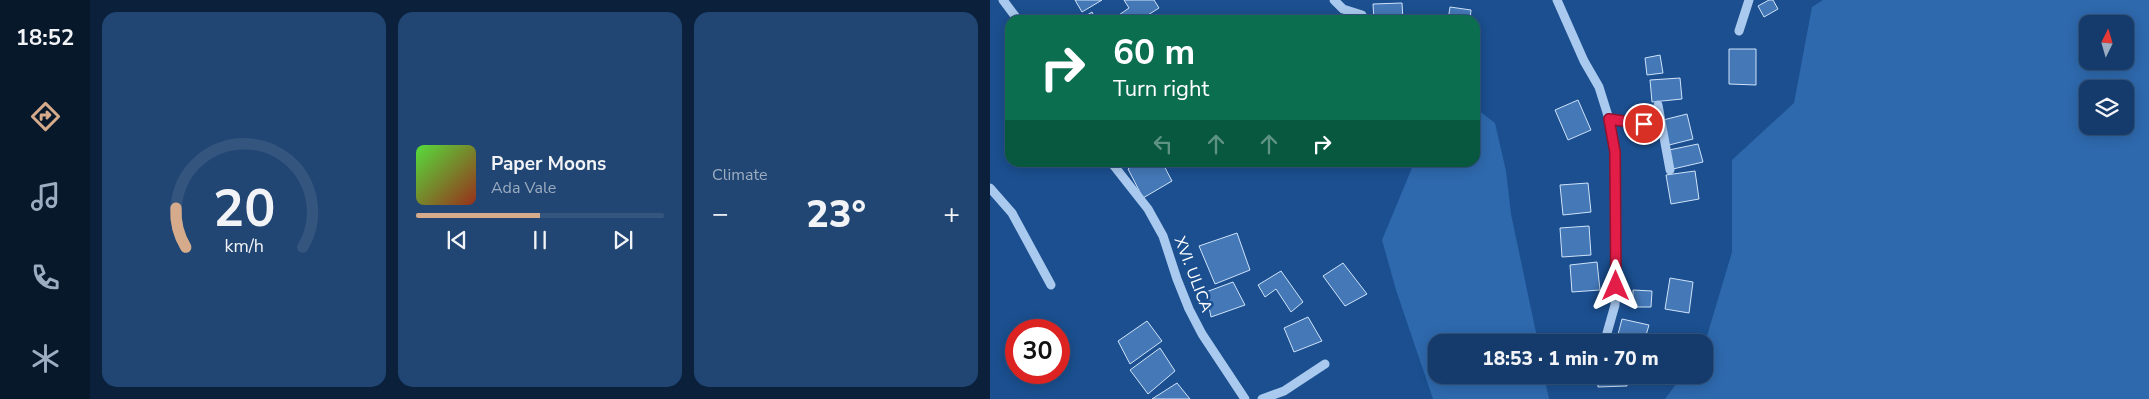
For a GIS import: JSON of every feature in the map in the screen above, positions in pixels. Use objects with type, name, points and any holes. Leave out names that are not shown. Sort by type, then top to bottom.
[{"type":"street","points":[[1003,0],[1014,15]]},
{"type":"street","points":[[1334,0],[1343,9],[1362,15]]},
{"type":"street","points":[[1557,0],[1580,53],[1598,87],[1609,119],[1615,152],[1616,286],[1615,305],[1607,333]]},
{"type":"street","points":[[1739,31],[1749,0]]},
{"type":"street","points":[[1658,105],[1670,170]]},
{"type":"street","points":[[1609,119],[1662,126]]},
{"type":"street","name":"XVI. ULICA","points":[[1115,167],[1148,209],[1163,236],[1189,309],[1202,334],[1245,399]]},
{"type":"street","points":[[990,188],[1012,213],[1052,285]]},
{"type":"street","points":[[1262,399],[1284,391],[1325,364]]},
{"type":"shaded area","points":[[1823,0],[2149,0],[2149,399],[1665,399],[1676,384],[1713,384],[1713,334],[1708,334],[1732,252],[1732,160],[1794,103],[1812,7]]},
{"type":"shaded area","points":[[1480,112],[1495,123],[1506,171],[1511,214],[1536,334],[1428,334],[1428,384],[1546,384],[1549,399],[1433,399],[1396,290],[1382,240],[1412,167],[1480,167]]},
{"type":"building","points":[[1075,0],[1102,0],[1082,12]]},
{"type":"building","points":[[1124,0],[1154,0],[1159,8],[1148,15],[1119,15],[1129,8]]},
{"type":"building","points":[[1773,0],[1778,9],[1764,17],[1758,6]]},
{"type":"building","points":[[1402,3],[1403,15],[1374,15],[1373,4]]},
{"type":"building","points":[[1450,7],[1471,10],[1470,15],[1449,15]]},
{"type":"building","points":[[1729,49],[1756,49],[1756,85],[1729,84]]},
{"type":"building","points":[[1660,55],[1663,73],[1647,75],[1645,58]]},
{"type":"building","points":[[1680,78],[1682,99],[1652,102],[1650,80]]},
{"type":"building","points":[[1578,100],[1591,130],[1568,140],[1555,110]]},
{"type":"building","points":[[1687,114],[1693,139],[1669,145],[1663,120]]},
{"type":"building","points":[[1698,144],[1703,162],[1673,169],[1669,150]]},
{"type":"building","points":[[1130,167],[1165,167],[1172,181],[1143,198],[1128,169]]},
{"type":"building","points":[[1695,171],[1699,199],[1671,204],[1666,175]]},
{"type":"building","points":[[1588,183],[1591,212],[1563,215],[1560,185]]},
{"type":"building","points":[[1589,226],[1591,255],[1562,257],[1560,228]]},
{"type":"building","points":[[1237,233],[1250,270],[1215,284],[1199,246]]},
{"type":"building","points":[[1597,262],[1600,290],[1572,292],[1570,265]]},
{"type":"building","points":[[1343,263],[1367,294],[1345,306],[1323,276]]},
{"type":"building","points":[[1281,271],[1303,302],[1291,312],[1276,289],[1265,297],[1258,285]]},
{"type":"building","points":[[1670,278],[1693,282],[1689,313],[1665,309]]},
{"type":"building","points":[[1233,282],[1245,305],[1211,317],[1206,292]]},
{"type":"building","points":[[1633,290],[1652,291],[1651,307],[1633,307]]},
{"type":"building","points":[[1308,317],[1322,341],[1294,352],[1284,328]]},
{"type":"building","points":[[1622,319],[1649,325],[1646,334],[1618,334]]},
{"type":"building","points":[[1147,321],[1162,341],[1130,364],[1118,341]]},
{"type":"building","points":[[1160,348],[1175,371],[1148,394],[1130,370]]},
{"type":"building","points":[[1177,383],[1190,399],[1152,399]]},
{"type":"building","points":[[1598,384],[1627,384],[1627,386],[1598,387]]},
{"type":"route","points":[[1616,286],[1615,152],[1609,119],[1644,124]]}]
